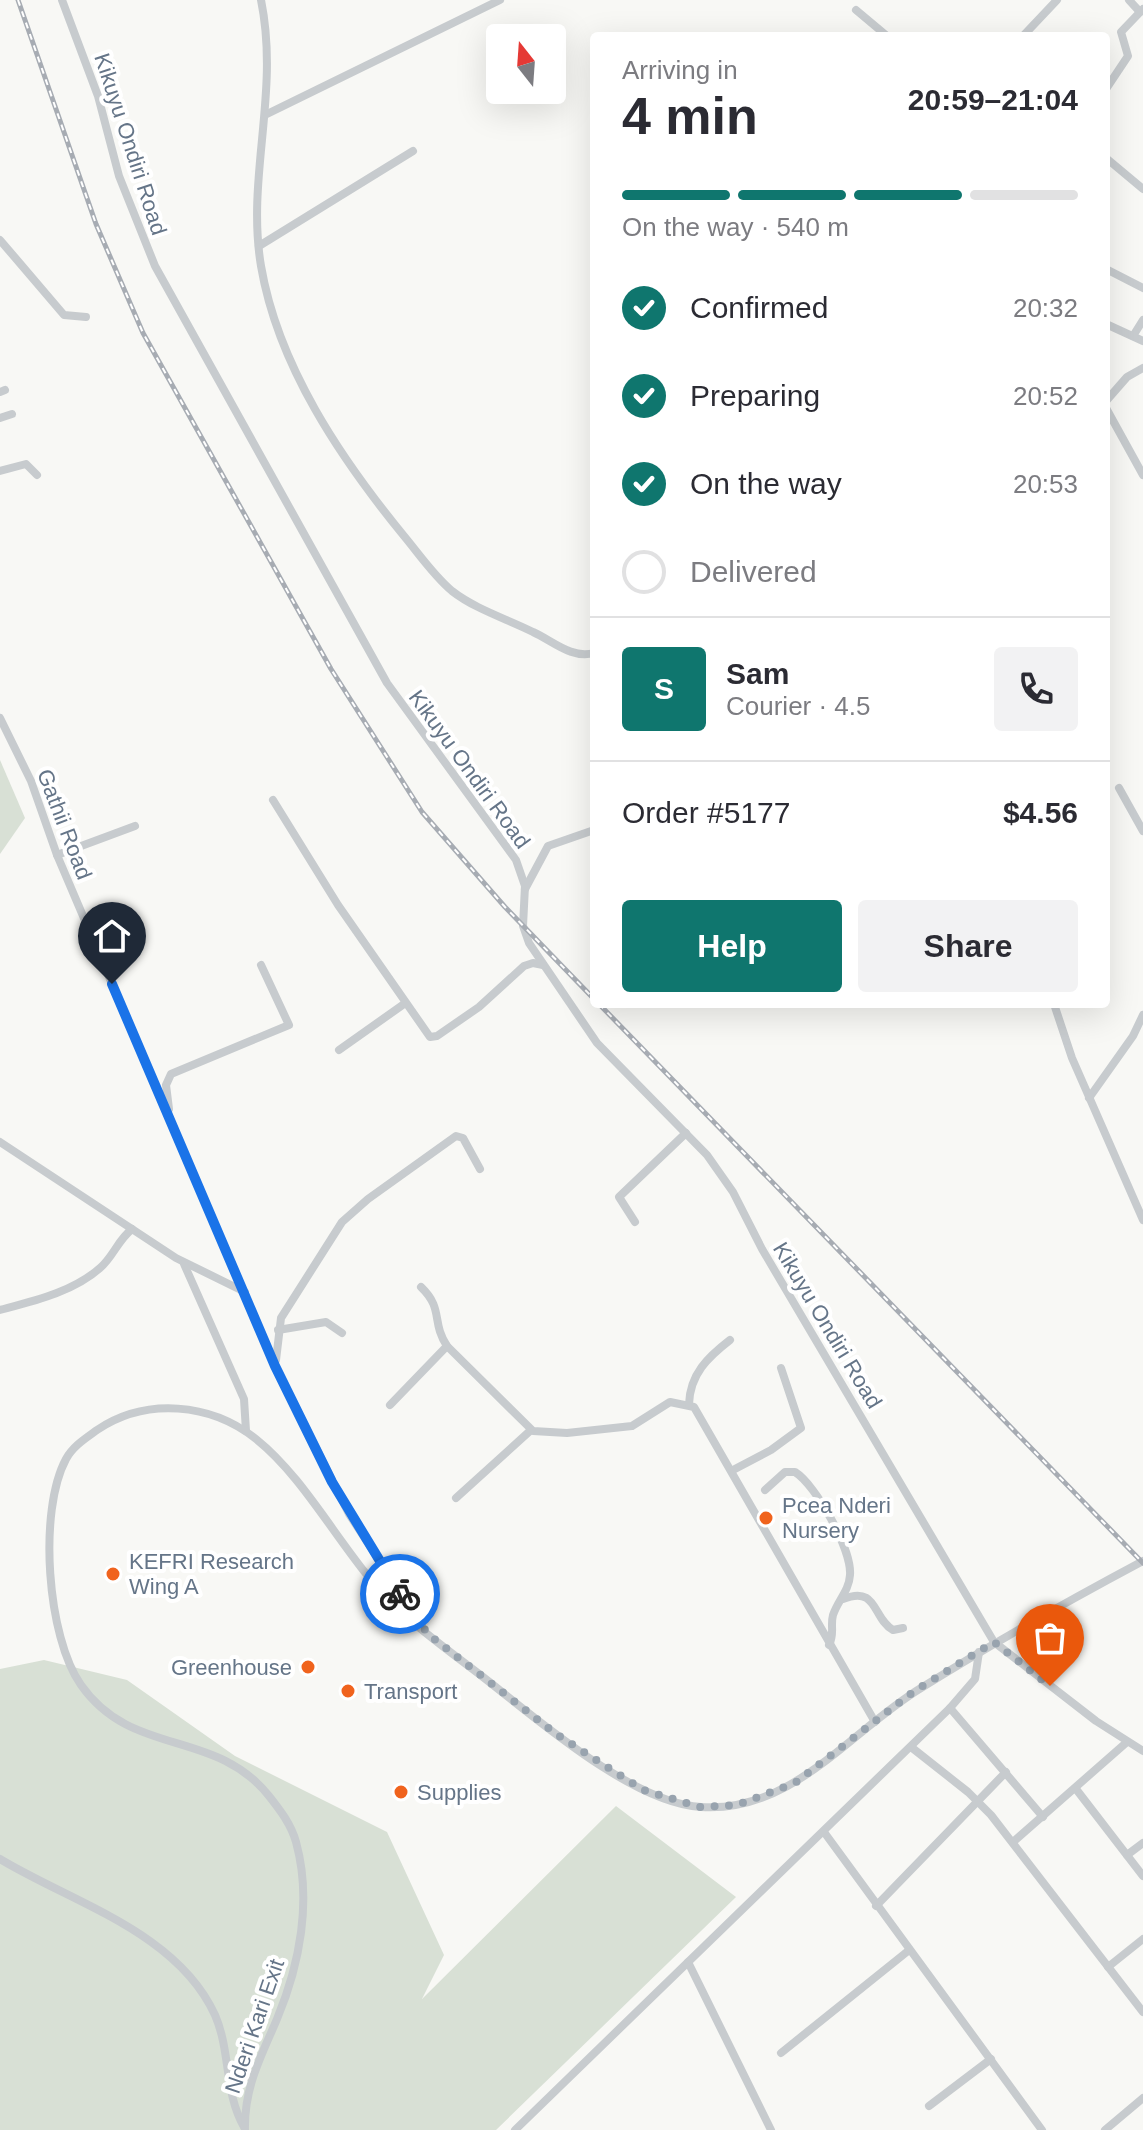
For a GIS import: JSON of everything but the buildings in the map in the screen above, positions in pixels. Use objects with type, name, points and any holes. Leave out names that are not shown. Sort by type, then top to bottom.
[{"type":"street","name":"Kikuyu Ondiri Road","points":[[62,0],[98,96],[119,176],[155,266],[387,683],[516,860],[525,889],[523,926],[543,965],[573,1012],[608,1057],[707,1155],[733,1192],[762,1249],[994,1642],[1143,1751]]},
{"type":"street","points":[[261,0],[268,49],[267,114],[258,200],[259,246],[269,301],[289,357],[314,405],[380,507],[452,591],[564,649],[585,656],[590,654]]},
{"type":"street","points":[[267,114],[500,0]]},
{"type":"street","points":[[1027,32],[1057,0]]},
{"type":"street","points":[[1110,83],[1128,56],[1121,32],[1141,10],[1129,0]]},
{"type":"street","points":[[856,10],[882,32]]},
{"type":"street","points":[[259,246],[413,151]]},
{"type":"street","points":[[1110,161],[1143,189]]},
{"type":"street","points":[[0,240],[64,315],[86,317]]},
{"type":"street","points":[[1110,271],[1143,288]]},
{"type":"street","points":[[1133,336],[1143,320]]},
{"type":"street","points":[[1110,326],[1143,341]]},
{"type":"street","points":[[1110,396],[1127,377],[1143,368]]},
{"type":"street","points":[[0,418],[12,414]]},
{"type":"street","points":[[1110,415],[1143,475]]},
{"type":"street","points":[[0,471],[26,464],[37,475]]},
{"type":"street","name":"Gathii Road","points":[[0,718],[31,781],[57,855],[275,1366],[349,1514],[428,1634]]},
{"type":"street","points":[[1119,788],[1143,831]]},
{"type":"street","points":[[273,800],[427,1035],[433,1038],[479,1007],[524,966],[533,963],[543,965]]},
{"type":"street","points":[[57,855],[135,826]]},
{"type":"street","points":[[525,889],[548,846],[590,831]]},
{"type":"street","points":[[169,1116],[166,1085],[171,1074],[289,1025],[261,965]]},
{"type":"street","points":[[339,1050],[404,1004]]},
{"type":"street","points":[[1055,1008],[1089,1098],[1143,1220]]},
{"type":"street","points":[[1089,1098],[1133,1036],[1143,1015]]},
{"type":"street","points":[[635,1222],[619,1197],[686,1133]]},
{"type":"street","points":[[275,1366],[278,1330],[288,1302],[342,1222],[368,1199],[456,1136],[463,1138],[480,1169]]},
{"type":"street","points":[[0,1142],[184,1263],[245,1292]]},
{"type":"street","points":[[0,1310],[52,1294],[88,1277],[106,1262],[132,1229]]},
{"type":"street","points":[[184,1263],[244,1399],[246,1431]]},
{"type":"street","points":[[421,1287],[435,1302],[439,1330],[447,1346],[531,1430],[567,1433],[632,1426],[670,1402],[689,1404],[697,1410],[875,1722]]},
{"type":"street","points":[[278,1330],[326,1322],[342,1333]]},
{"type":"street","points":[[689,1404],[697,1373],[730,1340]]},
{"type":"street","points":[[390,1405],[447,1346]]},
{"type":"street","points":[[733,1470],[771,1450],[801,1428],[781,1368]]},
{"type":"street","name":"Nderi Kari Exit","points":[[245,2129],[247,2091],[253,2071],[279,2014],[300,1946],[303,1894],[294,1837],[272,1800],[239,1765],[135,1730],[108,1714],[83,1688],[66,1658],[58,1631],[51,1533],[52,1496],[66,1460],[85,1438],[121,1417],[155,1409],[190,1409],[246,1431],[272,1455],[386,1597],[428,1634],[590,1757],[643,1790],[688,1806],[726,1807],[782,1789],[808,1774],[913,1692],[994,1642],[1143,1561]]},
{"type":"street","points":[[456,1498],[531,1430]]},
{"type":"street","points":[[765,1490],[785,1472],[795,1472],[808,1482],[824,1505],[849,1565],[850,1578],[833,1614],[834,1634],[829,1645]]},
{"type":"street","points":[[842,1599],[857,1595],[866,1597],[874,1604],[886,1626],[893,1630],[903,1628]]},
{"type":"street","points":[[515,2130],[950,1708],[975,1679],[979,1652]]},
{"type":"street","points":[[950,1708],[1043,1817]]},
{"type":"street","points":[[1013,1842],[1127,1742]]},
{"type":"street","points":[[911,1747],[977,1800],[1013,1842],[1143,2012]]},
{"type":"street","points":[[876,1906],[1006,1772]]},
{"type":"street","points":[[1076,1789],[1143,1876]]},
{"type":"street","points":[[824,1832],[908,1951],[1042,2130]]},
{"type":"street","points":[[1127,1855],[1143,1843]]},
{"type":"street","points":[[0,1859],[143,1936],[190,1975],[217,2021],[225,2045],[231,2098],[245,2129]]},
{"type":"street","points":[[1108,1967],[1143,1939]]},
{"type":"street","points":[[781,2053],[908,1951]]},
{"type":"street","points":[[688,1962],[771,2130]]},
{"type":"street","points":[[929,2106],[991,2059]]},
{"type":"street","points":[[1105,2130],[1143,2098]]},
{"type":"shaded area","points":[[0,760],[25,818],[0,854]]},
{"type":"shaded area","points":[[44,1660],[127,1680],[235,1756],[387,1832],[444,1955],[422,1999],[616,1806],[736,1897],[496,2130],[0,2130],[0,1669]]},
{"type":"railway","points":[[18,0],[96,224],[143,333],[331,669],[422,812],[505,907],[590,995]]},
{"type":"railway","points":[[603,1008],[1143,1563]]},
{"type":"way so far","points":[[400,1594],[428,1634],[556,1734],[643,1790],[688,1806],[737,1805],[757,1800],[795,1783],[913,1692],[994,1642],[1050,1686]]},
{"type":"place","name":"Pcea Nderi Nursery","points":[[766,1518]]},
{"type":"place","name":"KEFRI Research Wing A","points":[[113,1574]]},
{"type":"place","name":"Greenhouse","points":[[308,1667]]},
{"type":"place","name":"Transport","points":[[348,1691]]},
{"type":"place","name":"Supplies","points":[[401,1792]]},
{"type":"route","points":[[112,984],[275,1366],[283,1376],[308,1436],[369,1548],[400,1594]]}]
